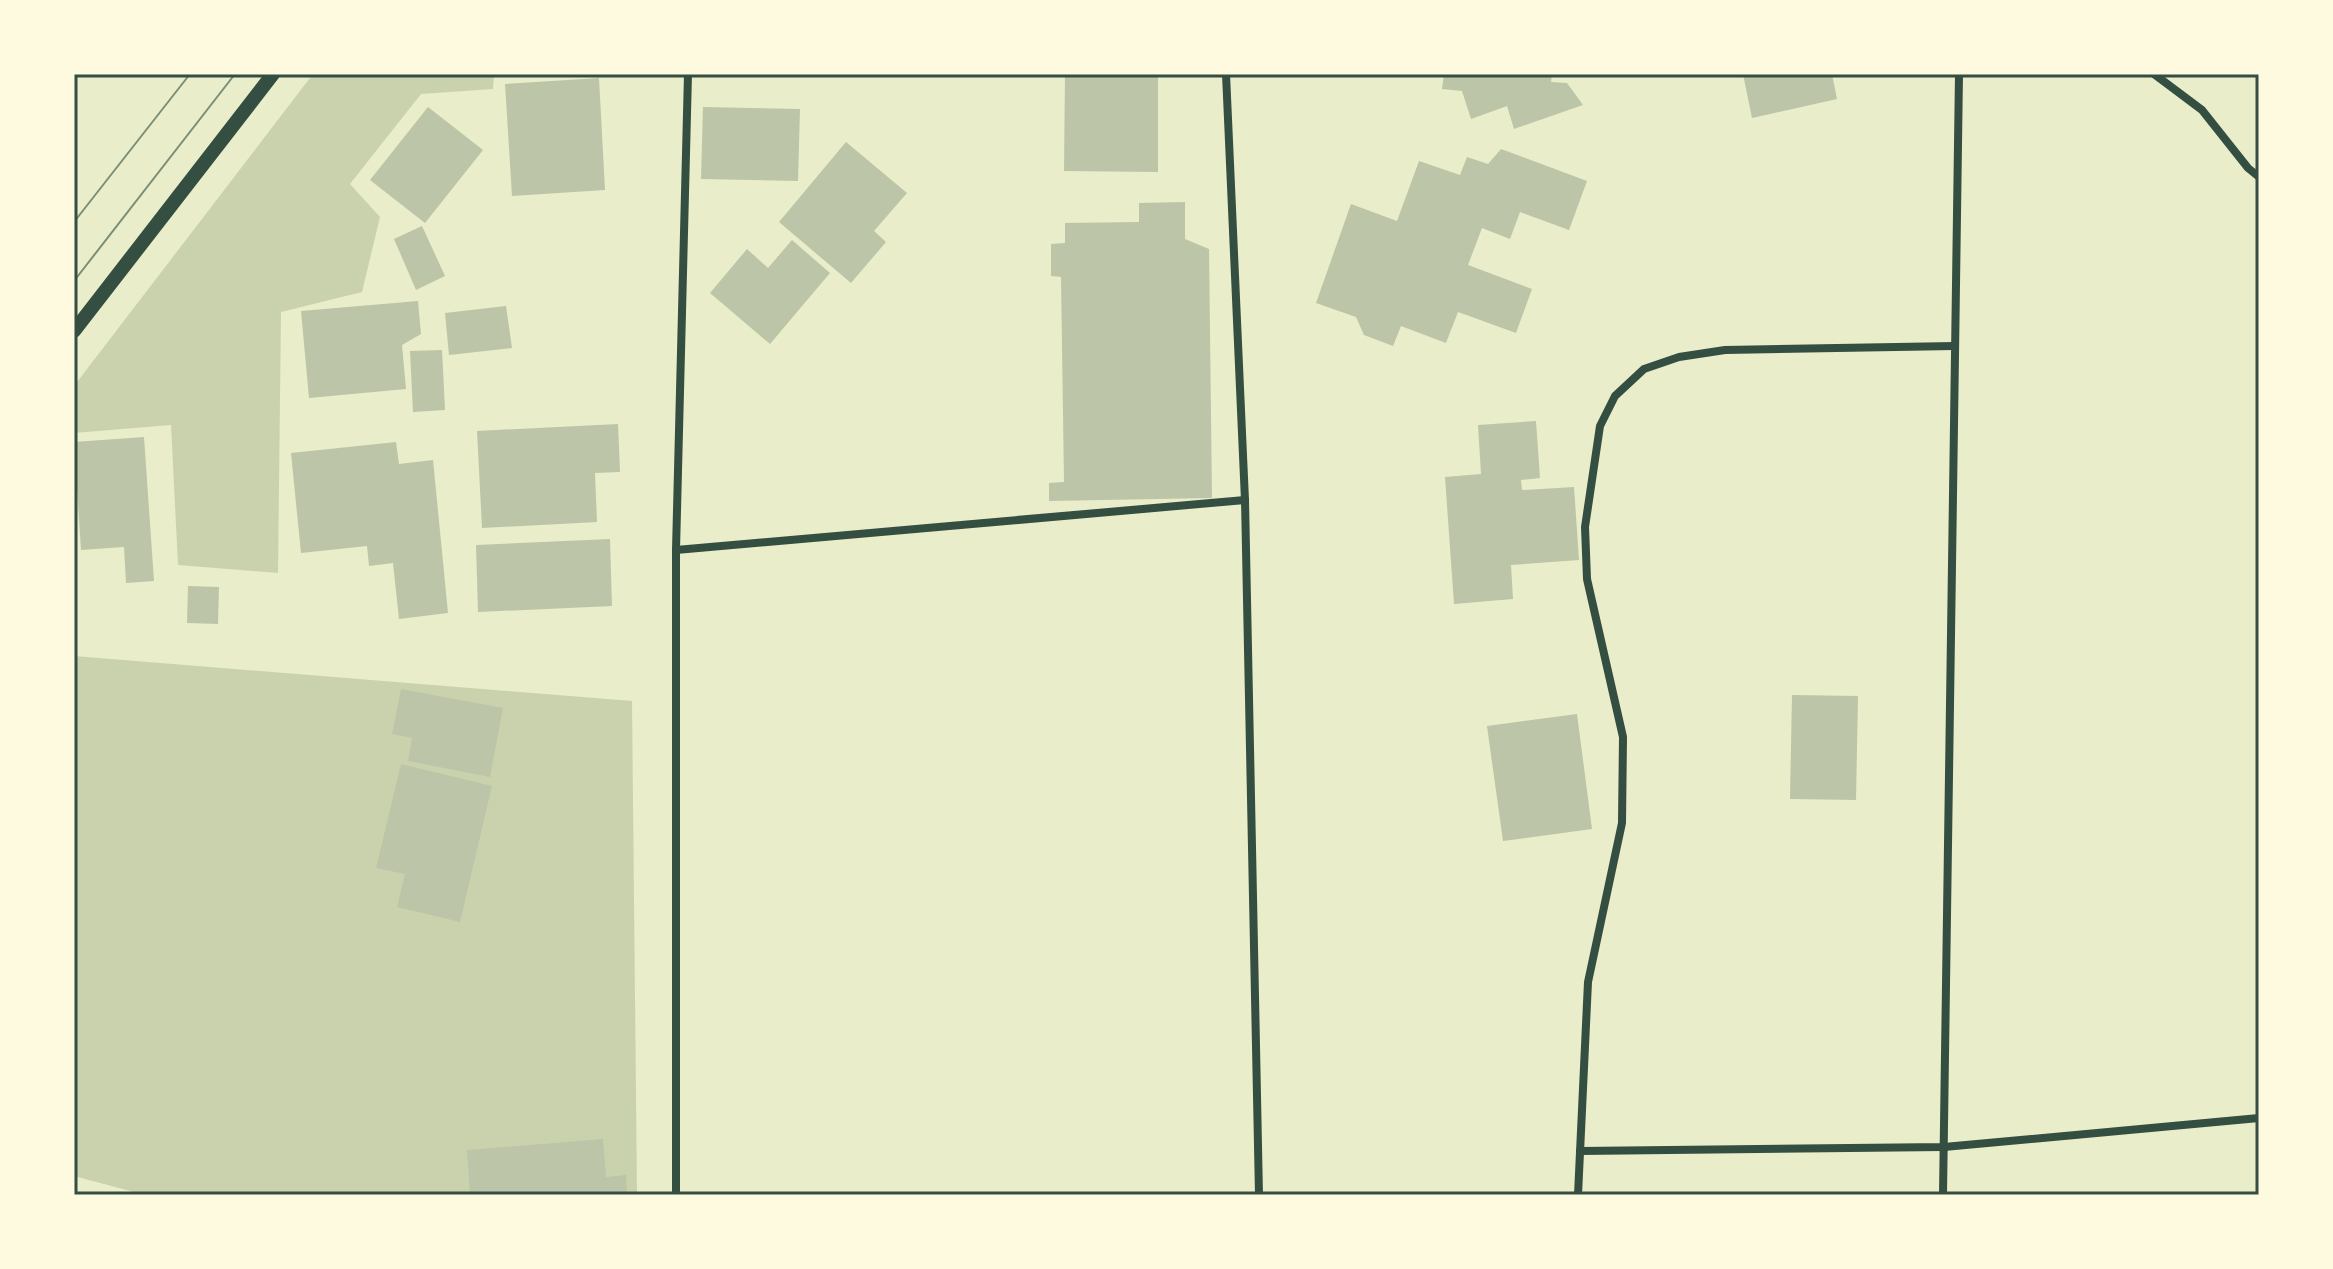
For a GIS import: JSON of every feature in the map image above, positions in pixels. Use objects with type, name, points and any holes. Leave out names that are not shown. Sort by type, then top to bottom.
[{"type":"street","points":[[74,331],[273,74]]},
{"type":"street","points":[[676,1195],[676,550],[688,74]]},
{"type":"street","points":[[1226,74],[1245,500],[1259,1195]]},
{"type":"street","points":[[1943,1195],[1959,74]]},
{"type":"street","points":[[2154,74],[2202,110],[2248,168],[2259,177]]},
{"type":"street","points":[[1578,1195],[1588,982],[1622,823],[1623,737],[1587,579],[1585,527],[1600,426],[1615,396],[1644,369],[1679,357],[1725,350],[1955,346]]},
{"type":"street","points":[[676,550],[1245,500]]},
{"type":"street","points":[[1580,1151],[1944,1147],[2259,1118]]},
{"type":"green space","points":[[313,74],[494,74],[493,89],[421,94],[350,184],[380,217],[362,292],[281,312],[278,573],[178,565],[171,425],[74,433],[74,386]]},
{"type":"green space","points":[[74,656],[632,701],[637,1195],[145,1195],[74,1176]]},
{"type":"building","points":[[1065,74],[1158,74],[1158,172],[1064,171]]},
{"type":"building","points":[[1444,74],[1552,74],[1551,82],[1567,83],[1583,105],[1514,129],[1507,106],[1471,119],[1462,91],[1442,89]]},
{"type":"building","points":[[1743,74],[1832,74],[1837,99],[1752,118]]},
{"type":"building","points":[[599,78],[605,190],[512,196],[505,84]]},
{"type":"building","points":[[428,107],[483,150],[425,223],[370,180]]},
{"type":"building","points":[[703,107],[800,109],[798,181],[701,179]]},
{"type":"building","points":[[846,142],[907,193],[874,231],[886,242],[851,283],[779,222]]},
{"type":"building","points":[[1501,149],[1587,181],[1569,230],[1520,212],[1510,239],[1482,228],[1468,265],[1532,289],[1516,333],[1458,312],[1446,343],[1401,326],[1393,346],[1364,335],[1356,317],[1316,303],[1351,204],[1397,221],[1419,161],[1460,175],[1467,157],[1488,164]]},
{"type":"building","points":[[1185,202],[1185,239],[1209,249],[1212,498],[1049,501],[1049,483],[1064,482],[1061,277],[1051,276],[1051,244],[1065,243],[1065,223],[1139,222],[1139,203]]},
{"type":"building","points":[[422,226],[445,276],[416,290],[394,239]]},
{"type":"building","points":[[792,240],[830,273],[770,344],[710,293],[747,249],[768,268]]},
{"type":"building","points":[[418,301],[421,334],[402,345],[406,389],[309,398],[301,311]]},
{"type":"building","points":[[506,306],[512,348],[449,355],[445,313]]},
{"type":"building","points":[[442,350],[445,410],[413,412],[410,351]]},
{"type":"building","points":[[1536,421],[1540,478],[1521,480],[1522,490],[1574,487],[1579,560],[1511,565],[1513,599],[1454,604],[1445,477],[1481,474],[1478,425]]},
{"type":"building","points":[[618,424],[620,472],[595,473],[597,522],[482,528],[477,431]]},
{"type":"building","points":[[144,437],[154,581],[126,583],[124,547],[81,550],[74,442]]},
{"type":"building","points":[[396,442],[399,464],[433,460],[448,613],[399,619],[393,563],[369,566],[367,546],[301,553],[291,453]]},
{"type":"building","points":[[610,539],[612,606],[478,612],[476,545]]},
{"type":"building","points":[[188,586],[219,587],[218,624],[187,623]]},
{"type":"building","points":[[401,689],[503,708],[490,777],[408,761],[412,738],[392,734]]},
{"type":"building","points":[[1792,695],[1858,696],[1856,800],[1790,799]]},
{"type":"building","points":[[1577,714],[1592,829],[1503,841],[1487,726]]},
{"type":"building","points":[[401,764],[492,786],[460,922],[397,907],[405,874],[376,868]]},
{"type":"building","points":[[603,1139],[606,1177],[626,1175],[627,1195],[470,1195],[467,1150]]},
{"type":"tram line","points":[[74,222],[190,74]]},
{"type":"tram line","points":[[74,281],[235,74]]}]
